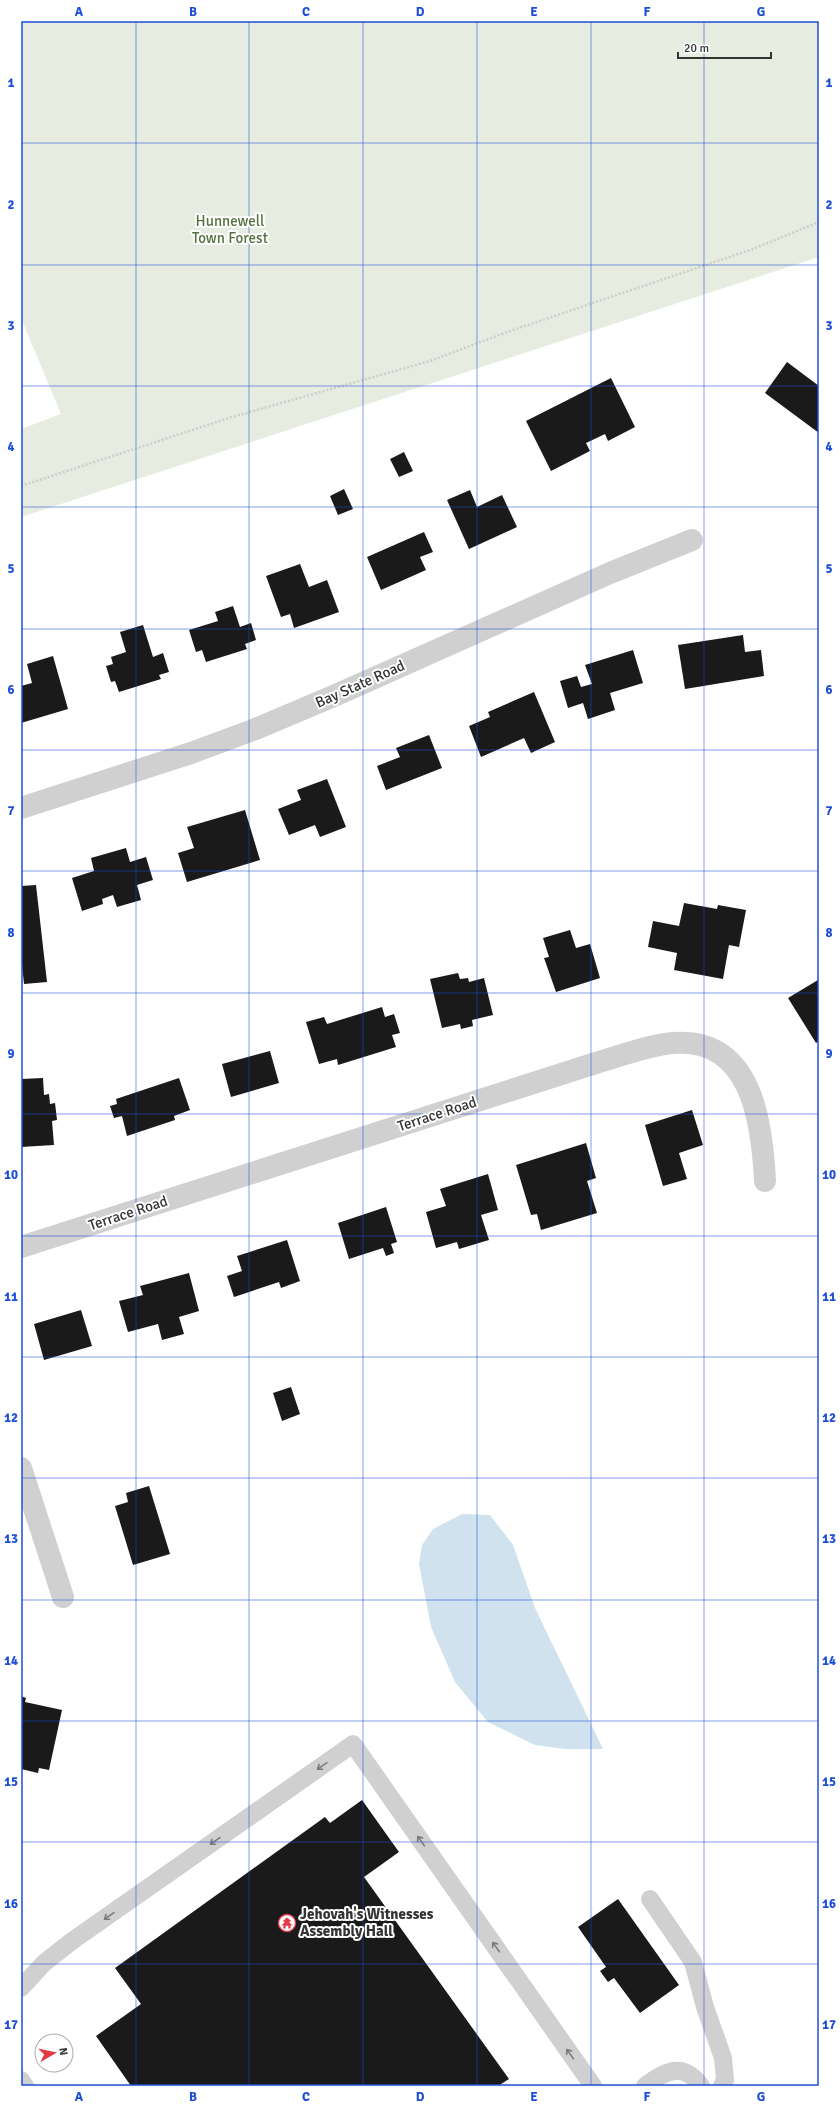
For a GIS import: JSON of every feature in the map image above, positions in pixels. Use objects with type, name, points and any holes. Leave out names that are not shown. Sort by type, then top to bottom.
[{"type":"street","name":"Bay State Road","points":[[21,808],[191,753],[253,730],[336,695],[610,573],[692,540]]},
{"type":"street","name":"Terrace Road","points":[[21,1247],[599,1062],[673,1043],[699,1044],[723,1055],[741,1074],[752,1098],[760,1122],[765,1181]]},
{"type":"street","points":[[21,1468],[63,1597]]},
{"type":"lane","points":[[21,1988],[44,1963],[72,1942],[353,1744],[593,2086]]},
{"type":"lane","points":[[650,1899],[693,1962],[705,2007],[723,2058],[725,2080],[722,2086]]},
{"type":"lane","points":[[644,2086],[668,2071],[678,2070],[697,2080],[701,2086]]},
{"type":"lane","points":[[21,2080],[25,2086]]},
{"type":"path","points":[[21,486],[232,417],[430,361],[753,249],[819,222]]},
{"type":"green space","name":"Hunnewell Town Forest","points":[[21,21],[819,21],[819,257],[21,517],[21,429],[61,414],[21,318]]},
{"type":"water","points":[[462,1514],[490,1515],[513,1545],[535,1608],[603,1749],[565,1749],[535,1745],[488,1722],[455,1682],[431,1627],[419,1564],[422,1545],[433,1529]]},
{"type":"building","points":[[787,362],[819,386],[819,433],[765,393]]},
{"type":"building","points":[[611,378],[635,427],[608,441],[605,434],[586,443],[590,451],[551,471],[526,421]]},
{"type":"building","points":[[404,452],[413,471],[399,477],[390,459]]},
{"type":"building","points":[[344,489],[353,509],[338,515],[330,496]]},
{"type":"building","points":[[470,490],[477,507],[502,495],[517,527],[469,549],[447,500]]},
{"type":"building","points":[[424,532],[433,552],[420,557],[426,570],[381,590],[367,557]]},
{"type":"building","points":[[300,564],[309,587],[327,580],[339,612],[294,628],[290,614],[281,617],[266,576]]},
{"type":"building","points":[[233,606],[240,627],[251,623],[256,640],[245,644],[247,649],[206,662],[202,650],[196,652],[189,630],[218,621],[215,612]]},
{"type":"building","points":[[143,625],[153,657],[163,653],[169,672],[159,675],[161,679],[119,692],[115,681],[111,682],[106,666],[113,664],[111,657],[126,652],[120,632]]},
{"type":"building","points":[[743,635],[745,652],[761,650],[764,676],[685,689],[678,645]]},
{"type":"building","points":[[633,650],[643,683],[610,693],[615,710],[588,719],[583,703],[568,708],[560,681],[577,676],[581,687],[592,684],[585,665]]},
{"type":"building","points":[[53,656],[68,709],[21,723],[21,686],[32,683],[27,664]]},
{"type":"building","points":[[534,692],[555,742],[531,753],[524,738],[481,757],[469,726],[490,717],[488,712]]},
{"type":"building","points":[[429,735],[442,768],[386,790],[377,766],[400,757],[396,748]]},
{"type":"building","points":[[327,779],[346,827],[320,837],[315,825],[289,835],[278,809],[301,800],[297,790]]},
{"type":"building","points":[[245,810],[260,860],[187,882],[178,853],[194,848],[187,827]]},
{"type":"building","points":[[126,848],[130,862],[146,857],[153,880],[137,885],[141,900],[117,907],[113,895],[102,899],[103,904],[82,911],[72,878],[94,871],[91,858]]},
{"type":"building","points":[[36,885],[47,982],[24,984],[21,955],[21,886]]},
{"type":"building","points":[[684,903],[717,909],[718,905],[746,910],[739,947],[729,945],[723,979],[674,970],[677,953],[648,947],[653,921],[679,926]]},
{"type":"building","points":[[570,930],[576,948],[590,944],[600,978],[556,992],[544,958],[549,957],[543,938]]},
{"type":"building","points":[[458,973],[460,979],[468,978],[469,982],[484,978],[493,1015],[472,1020],[473,1026],[461,1029],[460,1024],[442,1028],[430,979]]},
{"type":"building","points":[[818,980],[819,1041],[816,1043],[788,998]]},
{"type":"building","points":[[382,1007],[385,1017],[394,1014],[400,1033],[392,1035],[396,1047],[338,1065],[337,1059],[319,1064],[306,1022],[324,1017],[327,1024]]},
{"type":"building","points":[[270,1051],[279,1083],[231,1097],[222,1064]]},
{"type":"building","points":[[43,1078],[44,1095],[49,1094],[50,1104],[55,1103],[57,1120],[52,1121],[54,1145],[21,1147],[21,1079]]},
{"type":"building","points":[[179,1078],[190,1110],[174,1116],[175,1120],[127,1136],[122,1116],[114,1118],[110,1106],[117,1104],[116,1099]]},
{"type":"building","points":[[692,1110],[703,1145],[679,1153],[687,1179],[663,1186],[645,1125]]},
{"type":"building","points":[[586,1143],[596,1178],[587,1181],[597,1213],[541,1230],[537,1214],[531,1215],[516,1165]]},
{"type":"building","points":[[488,1174],[498,1210],[481,1215],[489,1240],[459,1249],[457,1242],[436,1248],[426,1212],[446,1206],[440,1189]]},
{"type":"building","points":[[386,1207],[397,1242],[391,1244],[394,1253],[386,1256],[383,1248],[349,1259],[338,1223]]},
{"type":"building","points":[[287,1240],[300,1281],[281,1288],[279,1282],[234,1297],[227,1276],[242,1271],[237,1256]]},
{"type":"building","points":[[189,1273],[199,1311],[179,1317],[184,1334],[162,1340],[158,1324],[128,1332],[119,1301],[143,1295],[140,1286]]},
{"type":"building","points":[[81,1310],[92,1346],[44,1360],[34,1324]]},
{"type":"building","points":[[291,1387],[300,1414],[282,1421],[273,1393]]},
{"type":"building","points":[[149,1486],[170,1554],[133,1565],[115,1506],[128,1502],[126,1493]]},
{"type":"building","points":[[21,1696],[26,1698],[25,1702],[62,1710],[49,1770],[39,1768],[38,1773],[21,1769]]},
{"type":"building","name":"Jehovah's Witnesses Assembly Hall","points":[[362,1800],[399,1852],[364,1877],[509,2079],[498,2086],[131,2086],[96,2036],[141,2004],[115,1968],[325,1817],[330,1823]]},
{"type":"building","points":[[618,1899],[679,1985],[640,2013],[614,1978],[608,1982],[600,1971],[606,1967],[578,1927]]},
{"type":"place","name":"Jehovah's Witnesses Assembly Hall","points":[[287,1923]]}]
